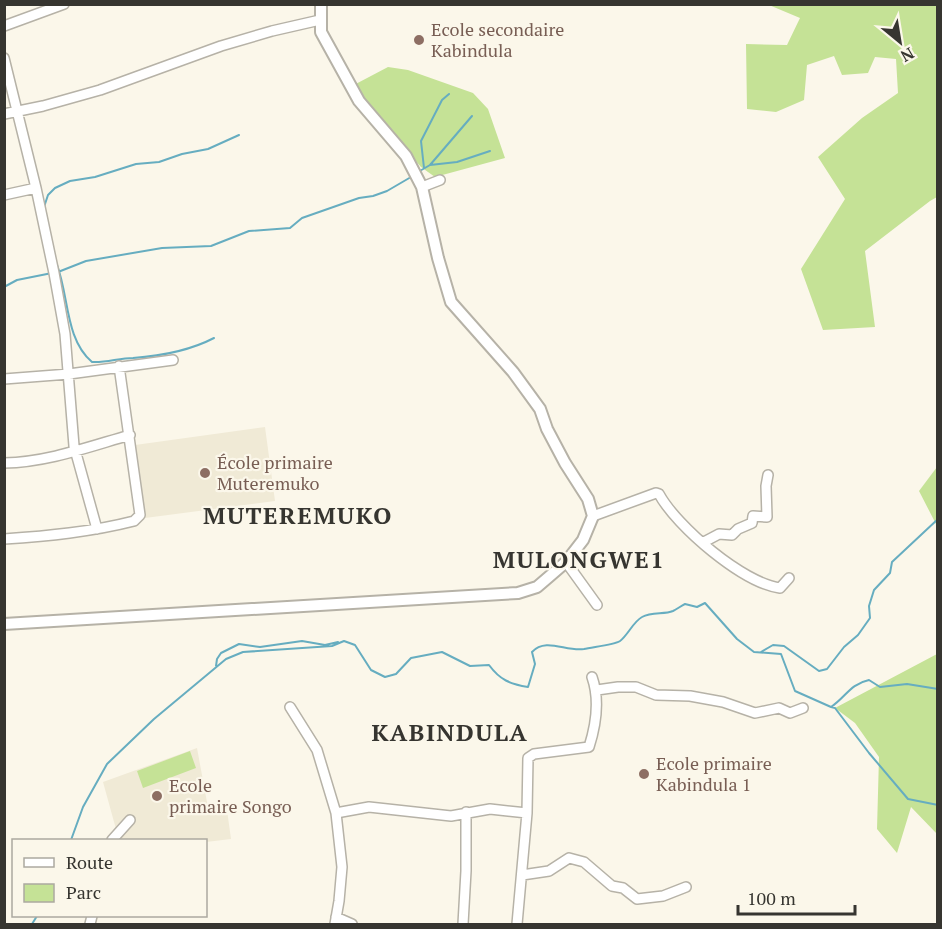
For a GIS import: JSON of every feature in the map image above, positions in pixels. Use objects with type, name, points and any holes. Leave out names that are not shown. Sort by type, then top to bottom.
[{"type":"street","points":[[4,26],[64,4]]},
{"type":"street","points":[[4,624],[518,593],[537,587],[566,562],[583,540],[592,516],[588,499],[547,429],[540,409],[513,372],[451,302],[438,258],[422,187],[406,156],[359,101],[321,32],[321,4]]},
{"type":"street","points":[[4,114],[100,90],[221,46],[320,20]]},
{"type":"street","points":[[4,58],[36,188],[65,334],[75,451],[97,529]]},
{"type":"street","points":[[422,187],[440,180]]},
{"type":"street","points":[[4,195],[36,188]]},
{"type":"street","points":[[4,379],[69,374],[173,360]]},
{"type":"street","points":[[4,539],[54,536],[97,529],[139,518],[130,435],[119,366]]},
{"type":"street","points":[[4,463],[26,462],[130,435]]},
{"type":"street","points":[[702,543],[719,534],[732,535],[738,529],[752,524],[753,516],[767,517],[768,475]]},
{"type":"street","points":[[592,516],[656,493],[702,543],[747,575],[766,585],[780,588],[789,578]]},
{"type":"street","points":[[566,562],[597,605]]},
{"type":"street","points":[[517,924],[527,813],[528,758],[534,754],[589,747],[595,729],[597,690],[592,677]]},
{"type":"street","points":[[597,690],[636,687],[656,695],[690,696],[730,703],[755,713],[779,708],[790,713],[803,708]]},
{"type":"street","points":[[290,707],[317,750],[336,813],[342,867],[335,921],[352,924]]},
{"type":"street","points":[[336,813],[369,807],[451,816],[490,809],[527,813]]},
{"type":"street","points":[[463,924],[466,813]]},
{"type":"street","points":[[113,839],[130,820]]},
{"type":"street","points":[[522,875],[549,871],[569,858],[584,862],[612,886],[623,888],[637,899],[663,896],[686,887]]},
{"type":"shaded area","name":"École primaire Muteremuko","points":[[265,427],[275,501],[145,518],[135,445]]},
{"type":"shaded area","name":"Ecole primaire Songo","points":[[197,748],[209,813],[227,810],[231,839],[207,842],[207,839],[119,839],[103,782]]},
{"type":"green space","points":[[769,5],[937,5],[937,197],[865,251],[875,327],[823,330],[801,269],[845,199],[818,157],[862,118],[898,93],[896,59],[875,57],[868,73],[842,75],[834,56],[807,65],[804,100],[776,112],[747,109],[746,44],[787,45],[800,18]]},
{"type":"green space","points":[[388,67],[408,70],[473,93],[488,109],[505,158],[435,177],[421,167],[350,87]]},
{"type":"green space","points":[[937,467],[937,526],[919,491]]},
{"type":"green space","points":[[937,654],[937,834],[911,807],[897,853],[877,829],[879,757],[855,723],[835,708]]},
{"type":"green space","points":[[190,751],[196,768],[143,788],[137,771]]},
{"type":"waterway","points":[[424,168],[421,141],[442,100],[449,94]]},
{"type":"waterway","points":[[418,172],[430,165],[472,116]]},
{"type":"waterway","points":[[44,207],[48,195],[55,188],[70,181],[208,149],[239,135]]},
{"type":"waterway","points":[[430,165],[457,162],[490,151]]},
{"type":"waterway","points":[[58,272],[86,261],[162,248],[211,246],[249,231],[290,228],[302,218],[359,198],[387,191],[411,177]]},
{"type":"waterway","points":[[57,265],[72,329],[83,352],[92,362],[185,350],[214,338]]},
{"type":"waterway","points":[[4,287],[17,280],[52,273]]},
{"type":"waterway","points":[[761,652],[773,645],[784,646],[819,671],[827,669],[870,618],[869,606],[874,590],[890,573],[892,562],[938,519]]},
{"type":"waterway","points":[[71,839],[83,807],[107,764],[154,719],[226,659],[243,652],[332,646],[344,641],[355,645],[371,670],[385,677],[396,674],[411,658],[442,652],[470,666],[489,665],[506,680],[528,687],[535,664],[532,652],[538,648],[550,645],[584,649],[613,644],[620,641],[636,622],[646,615],[673,611],[685,604],[697,607],[705,603],[737,639],[754,652],[781,654],[795,691],[835,708],[908,799],[938,805]]},
{"type":"waterway","points":[[216,666],[221,653],[239,644],[260,647],[302,641],[325,645],[338,642]]},
{"type":"waterway","points":[[831,707],[853,688],[869,680],[880,687],[907,684],[938,689]]},
{"type":"waterway","points":[[32,924],[36,917]]},
{"type":"place","name":"Ecole secondaire Kabindula","points":[[419,40]]},
{"type":"place","name":"École primaire Muteremuko","points":[[205,473]]},
{"type":"place","name":"Ecole primaire Kabindula 1","points":[[644,774]]},
{"type":"place","name":"Ecole primaire Songo","points":[[157,796]]},
{"type":"district","name":"MUTEREMUKO","points":[[298,516]]},
{"type":"district","name":"MULONGWE1","points":[[579,560]]},
{"type":"district","name":"KABINDULA","points":[[450,733]]}]
